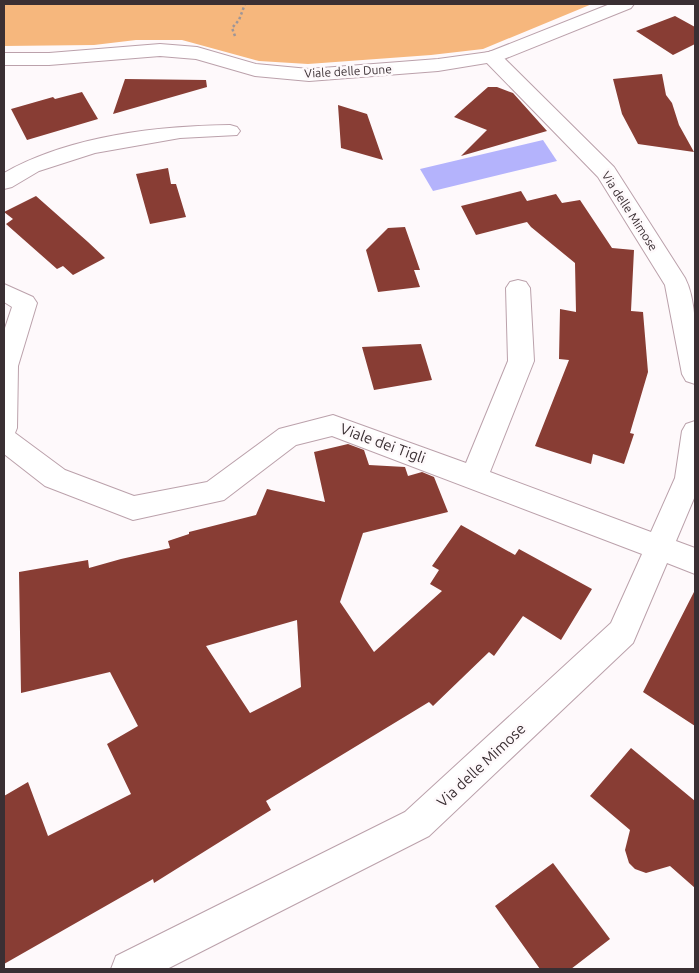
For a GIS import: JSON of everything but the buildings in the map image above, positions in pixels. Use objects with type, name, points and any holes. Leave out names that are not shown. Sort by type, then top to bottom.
[{"type":"street","name":"Viale delle Dune","points":[[4,59],[49,59],[160,50],[197,53],[255,70],[309,75],[438,66],[492,57],[625,4]]},
{"type":"street","name":"Via delle Mimose","points":[[492,57],[606,172],[677,284],[695,374]]},
{"type":"street","points":[[4,182],[32,166],[92,147],[180,132],[230,131]]},
{"type":"street","points":[[474,477],[521,361],[518,288]]},
{"type":"street","points":[[4,292],[25,302],[5,366],[4,428]]},
{"type":"street","name":"Viale dei Tigli","points":[[4,439],[55,478],[133,508],[214,492],[288,436],[334,425],[695,561]]},
{"type":"street","name":"Via delle Mimose","points":[[129,969],[417,824],[622,633],[689,478],[695,431]]},
{"type":"path","points":[[236,37],[232,28],[239,20],[244,4]]},
{"type":"shaded area","points":[[4,4],[592,4],[483,49],[431,55],[308,64],[259,61],[182,40],[136,40],[94,45],[4,46]]},
{"type":"water","points":[[543,140],[557,161],[433,191],[420,169]]}]
